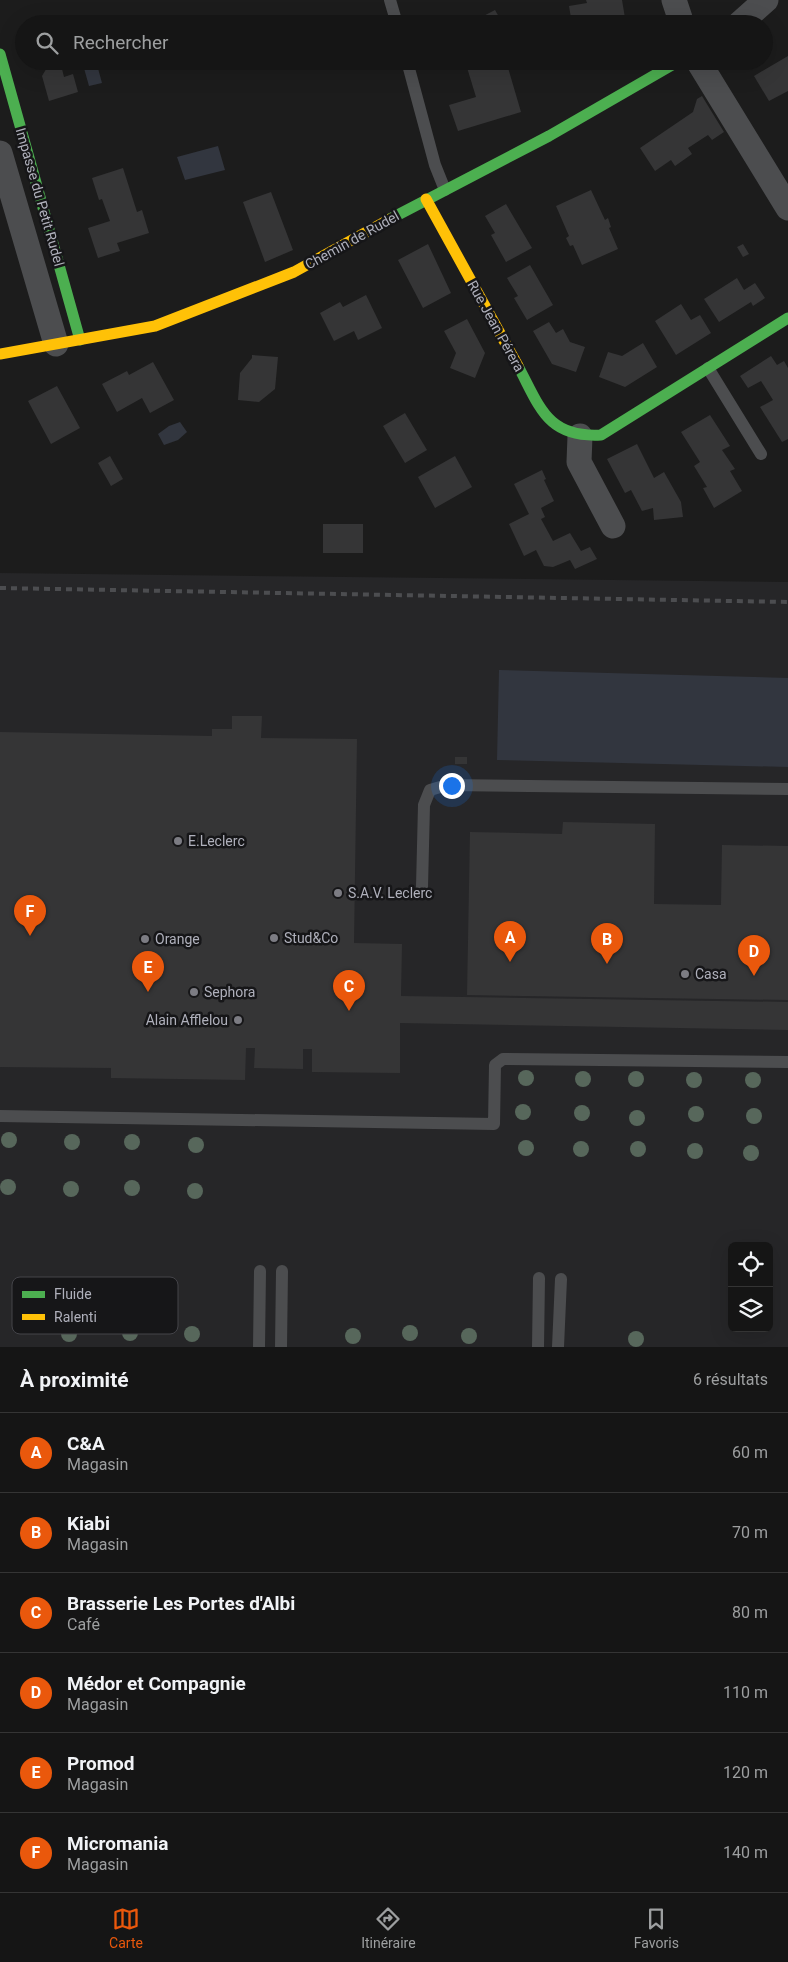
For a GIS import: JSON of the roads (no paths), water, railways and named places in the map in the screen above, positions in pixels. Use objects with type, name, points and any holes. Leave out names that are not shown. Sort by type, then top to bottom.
[{"type":"street","points":[[674,0],[679,15]]},
{"type":"street","points":[[749,15],[766,0]]},
{"type":"street","name":"Impasse du Petit Rudel","points":[[0,54],[80,340]]},
{"type":"street","name":"Chemin de Rudel","points":[[0,354],[155,326],[294,272],[426,199],[549,136],[663,70]]},
{"type":"street","points":[[704,70],[788,208]]},
{"type":"street","name":"Impasse du Petit Rudel","points":[[0,153],[56,344]]},
{"type":"street","name":"Rue Jean Pérera","points":[[426,199],[546,417],[561,429],[580,436]]},
{"type":"street","points":[[613,526],[579,462],[580,436],[601,435],[788,318]]},
{"type":"lane","points":[[390,0],[394,15]]},
{"type":"lane","points":[[409,70],[435,165],[445,190]]},
{"type":"lane","points":[[708,368],[761,454]]},
{"type":"lane","points":[[422,887],[424,805],[430,790],[447,785],[788,789]]},
{"type":"lane","points":[[0,1116],[494,1124],[496,1065],[503,1059],[788,1062]]},
{"type":"lane","points":[[259,1347],[260,1271]]},
{"type":"lane","points":[[281,1347],[282,1271]]},
{"type":"lane","points":[[538,1347],[539,1278]]},
{"type":"lane","points":[[558,1347],[561,1279]]},
{"type":"railway","points":[[0,588],[788,602]]},
{"type":"place","name":"E.Leclerc","points":[[178,841]]},
{"type":"place","name":"S.A.V. Leclerc","points":[[338,893]]},
{"type":"place","name":"Micromania","points":[[30,936]]},
{"type":"place","name":"Stud&Co","points":[[274,938]]},
{"type":"place","name":"Orange","points":[[145,939]]},
{"type":"place","name":"C&A","points":[[510,962]]},
{"type":"place","name":"Kiabi","points":[[607,964]]},
{"type":"place","name":"Casa","points":[[685,974]]},
{"type":"place","name":"Médor et Compagnie","points":[[754,976]]},
{"type":"place","name":"Promod","points":[[148,992]]},
{"type":"place","name":"Sephora","points":[[194,992]]},
{"type":"place","name":"Brasserie Les Portes d'Albi","points":[[349,1011]]},
{"type":"place","name":"Alain Afflelou","points":[[238,1020]]}]
